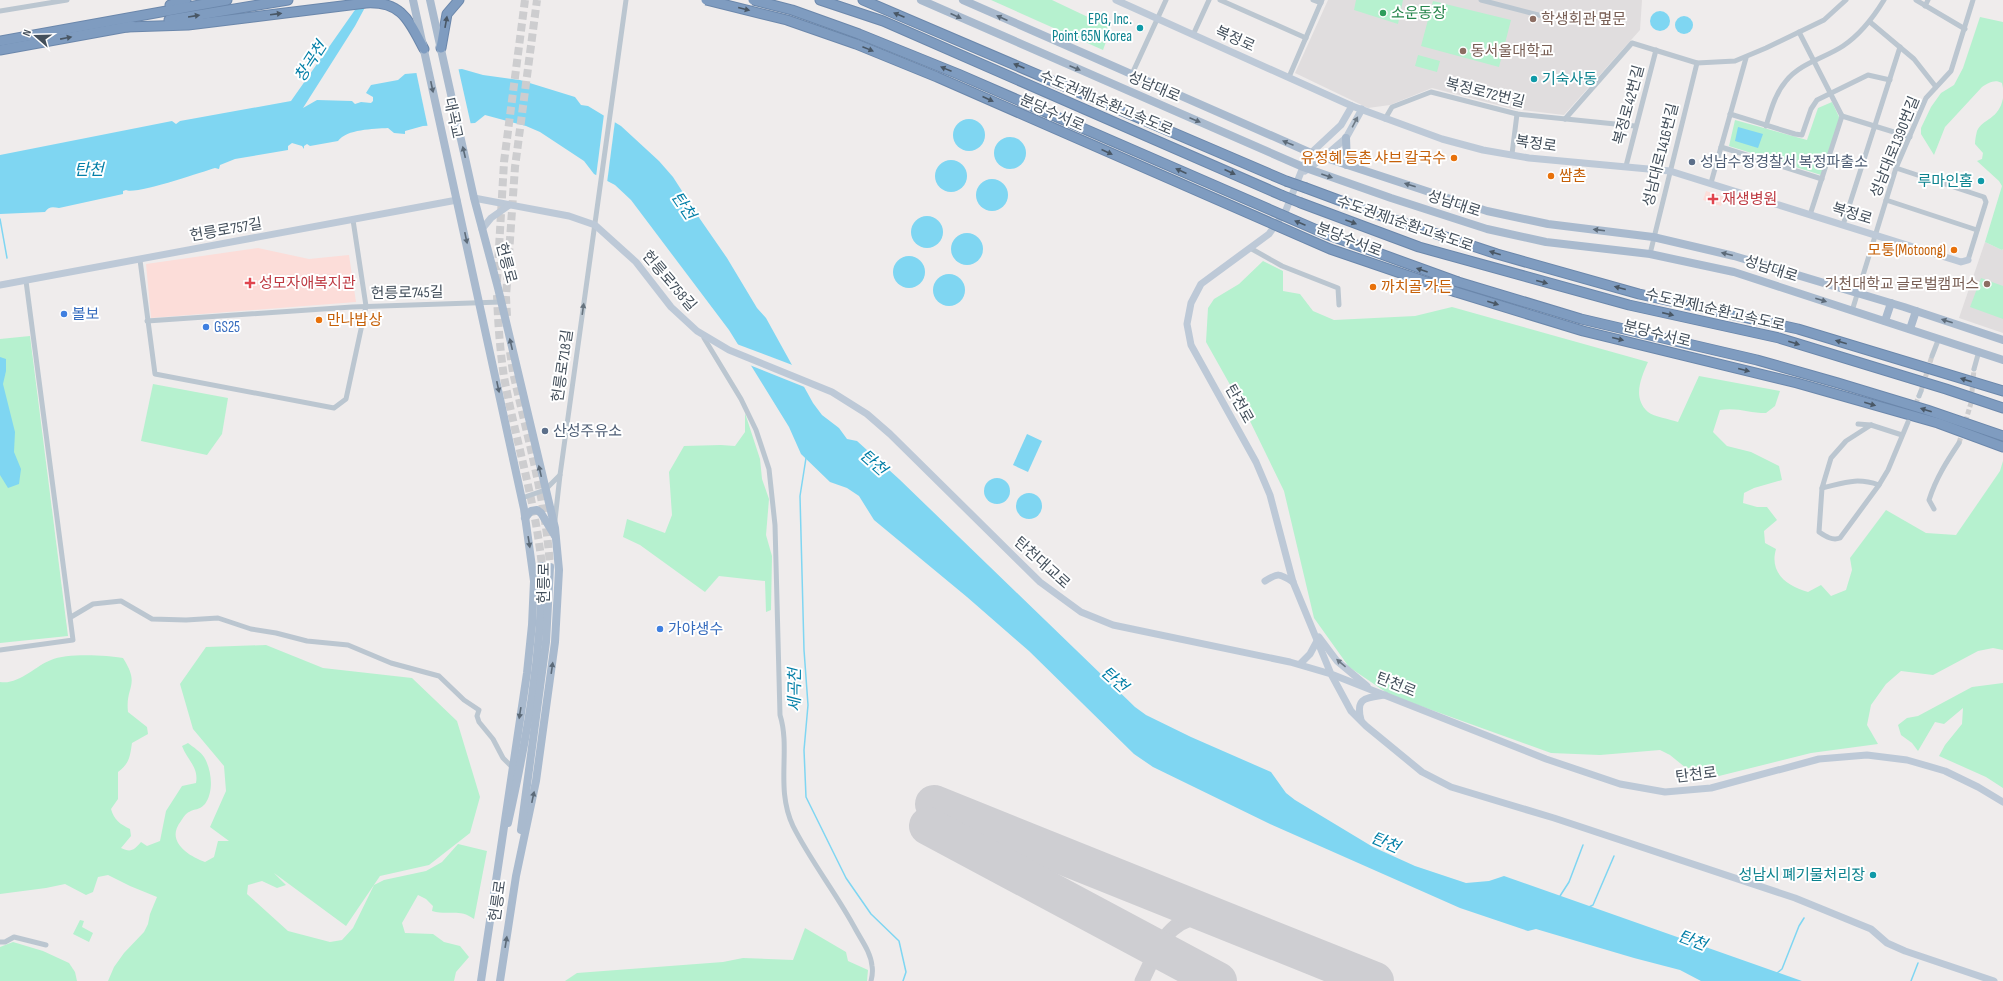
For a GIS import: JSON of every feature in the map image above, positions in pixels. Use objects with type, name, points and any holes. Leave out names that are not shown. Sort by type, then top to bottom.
[{"type":"highway","points":[[126,22],[186,0]]},
{"type":"highway","points":[[0,50],[227,0]]},
{"type":"highway","points":[[237,14],[288,0]]},
{"type":"highway","points":[[441,48],[447,14],[459,0]]},
{"type":"highway","name":"분당수서로","points":[[706,0],[787,20],[856,44],[937,77],[1330,249],[1456,292],[1583,331],[1805,385],[1938,424],[2003,447]]},
{"type":"highway","name":"분당수서로","points":[[753,0],[792,10],[859,34],[958,74],[1326,234],[1458,282],[1581,319],[1757,360],[1927,410],[2003,436]]},
{"type":"highway","name":"수도권제1순환고속도로","points":[[820,0],[883,21],[1281,195],[1427,249],[1629,305],[1779,338],[2003,408]]},
{"type":"highway","name":"수도권제1순환고속도로","points":[[863,0],[1286,181],[1376,214],[1497,254],[1639,294],[1798,329],[2003,391]]},
{"type":"highway","points":[[0,41],[126,22],[366,3],[388,4],[402,13],[410,22],[424,49]]},
{"type":"main road","points":[[413,0],[424,49]]},
{"type":"main road","points":[[430,0],[441,48]]},
{"type":"main road","name":"성남대로","points":[[921,0],[1305,169],[1391,198],[1487,228],[1546,242],[1650,254],[1734,272],[2003,360]]},
{"type":"main road","name":"성남대로","points":[[963,0],[1311,153],[1487,211],[1548,224],[1653,238],[1734,256],[1891,303],[2003,340]]},
{"type":"main road","name":"대곡교","points":[[441,48],[473,194]]},
{"type":"main road","name":"대곡교","points":[[424,49],[456,197]]},
{"type":"main road","points":[[1346,138],[1347,165]]},
{"type":"main road","name":"헌릉로","points":[[473,194],[501,302],[555,528],[559,570],[555,642],[536,781],[516,876],[500,981]]},
{"type":"main road","name":"헌릉로","points":[[456,197],[522,498],[534,581],[532,625],[527,673],[481,981]]},
{"type":"main road","points":[[1885,321],[1891,303]]},
{"type":"main road","points":[[1910,329],[1916,311]]},
{"type":"main road","points":[[525,518],[531,511],[537,510],[541,513],[548,527],[556,536]]},
{"type":"main road","points":[[496,880],[522,760],[539,642],[546,567],[546,642],[529,759],[516,876]]},
{"type":"street","points":[[0,11],[67,0]]},
{"type":"street","name":"헌릉로718길","points":[[555,528],[560,475],[626,0]]},
{"type":"street","points":[[1132,74],[1166,0]]},
{"type":"street","points":[[1193,34],[1209,0]]},
{"type":"street","points":[[1220,0],[1306,38]]},
{"type":"street","points":[[1289,77],[1321,2],[1313,0]]},
{"type":"street","points":[[1482,0],[1550,18]]},
{"type":"street","points":[[1565,119],[1632,43],[1697,62],[1735,61],[1746,58],[1824,20],[1846,0]]},
{"type":"street","points":[[1766,126],[1778,92],[1786,80],[1798,69],[1844,46],[1870,22],[1884,0]]},
{"type":"street","points":[[1916,0],[1965,29]]},
{"type":"street","points":[[1925,6],[1928,0]]},
{"type":"street","name":"성남대로1390번길","points":[[1852,311],[1896,168],[1926,98],[1951,71],[1973,0]]},
{"type":"street","name":"복정로","points":[[1121,1],[1157,19],[1352,106],[1442,139],[1483,150],[1529,158],[1670,170],[1961,262],[1968,260]]},
{"type":"street","name":"성남대로1390번길","points":[[1870,22],[1914,59],[1936,87]]},
{"type":"street","points":[[1799,32],[1816,61],[1842,116],[1810,215]]},
{"type":"street","points":[[1843,225],[1900,47]]},
{"type":"street","name":"복정로42번길","points":[[1626,166],[1635,126],[1656,50]]},
{"type":"street","points":[[1711,183],[1746,58]]},
{"type":"street","name":"성남대로1416번길","points":[[1650,254],[1697,62]]},
{"type":"street","points":[[1730,114],[1766,126],[1802,135],[1811,109],[1817,100],[1868,75],[1890,80]]},
{"type":"street","name":"복정로72번길","points":[[1385,119],[1392,107],[1431,92],[1517,114],[1635,126]]},
{"type":"street","name":"탄천로","points":[[1352,106],[1338,129],[1311,153],[1286,210],[1269,234],[1201,284],[1191,303],[1187,324],[1191,345],[1256,462],[1270,495],[1293,582],[1331,674],[1370,688],[1546,759],[1620,784],[1665,792],[1711,788],[1819,759],[1867,756],[1907,760],[1945,772],[1978,787],[2003,802]]},
{"type":"street","points":[[1305,169],[1324,157],[1346,138],[1362,109]]},
{"type":"street","points":[[1512,154],[1517,114]]},
{"type":"street","points":[[1842,116],[1910,137]]},
{"type":"street","points":[[1721,147],[1822,179]]},
{"type":"street","points":[[1896,168],[1984,197],[1986,202],[1968,260]]},
{"type":"street","name":"헌릉로758길","points":[[473,194],[508,206],[569,216],[595,225],[636,262],[680,316],[697,331],[729,350],[832,392]]},
{"type":"street","name":"헌릉로757길","points":[[0,286],[353,220],[456,197]]},
{"type":"street","points":[[1886,200],[1977,230]]},
{"type":"street","points":[[482,229],[491,218],[508,206]]},
{"type":"street","points":[[140,260],[155,374],[334,408],[346,399],[366,306],[353,220]]},
{"type":"street","points":[[1250,248],[1282,266],[1338,288],[1339,305]]},
{"type":"street","points":[[0,650],[73,640],[26,281]]},
{"type":"street","name":"헌릉로745길","points":[[147,321],[366,306],[480,304],[501,302]]},
{"type":"street","points":[[704,338],[741,399],[756,430],[769,469],[775,525],[780,715],[783,733],[783,780],[786,806],[794,826],[866,948],[872,966],[871,981]]},
{"type":"street","points":[[1932,356],[1939,338]]},
{"type":"street","points":[[1974,369],[1978,351]]},
{"type":"street","name":"탄천대교로","points":[[832,392],[867,414],[890,434],[1040,582],[1081,612],[1113,626],[1300,664],[1331,674]]},
{"type":"street","points":[[1871,425],[1846,441],[1831,458],[1822,488],[1819,532],[1826,537],[1836,540],[1840,538],[1879,485],[1888,470],[1908,422]]},
{"type":"street","points":[[1858,424],[1871,425],[1902,435]]},
{"type":"street","points":[[1934,509],[1929,500],[1931,492],[1938,475],[1959,443]]},
{"type":"street","points":[[522,498],[545,490],[560,475]]},
{"type":"street","points":[[1822,488],[1857,480],[1868,481],[1879,485]]},
{"type":"street","points":[[1264,581],[1276,574],[1282,575],[1293,582]]},
{"type":"street","points":[[71,618],[92,604],[121,601],[152,619],[186,620],[218,618],[251,629],[276,633],[308,641],[348,645],[391,663],[439,676],[464,700],[479,710],[477,716],[479,722],[493,739],[504,758],[512,767]]},
{"type":"street","points":[[1309,622],[1337,661],[1370,688]]},
{"type":"street","points":[[1300,664],[1310,654],[1317,641]]},
{"type":"street","points":[[1331,674],[1351,711],[1422,772],[1451,787],[1554,818],[1795,898],[1871,929],[1887,943],[1905,951],[1994,981]]},
{"type":"street","points":[[1361,720],[1358,711],[1360,703],[1363,699],[1385,695]]},
{"type":"street","points":[[0,942],[14,938],[46,945]]},
{"type":"shaded area","name":"동서울대학교","points":[[1328,0],[1642,0],[1640,30],[1564,115],[1513,109],[1432,88],[1390,105],[1368,108],[1295,73]]},
{"type":"shaded area","name":"재생병원","points":[[1706,191],[1724,197],[1721,206],[1703,200]]},
{"type":"shaded area","name":"가천대학교 글로벌캠퍼스","points":[[1985,242],[2002,250],[2003,249],[2003,333],[1959,318]]},
{"type":"shaded area","name":"성모자애복지관","points":[[258,248],[309,259],[349,255],[356,302],[151,318],[146,264]]},
{"type":"green space","points":[[991,0],[1052,0],[1111,28],[1103,50]]},
{"type":"green space","name":"소운동장","points":[[1356,0],[1403,0],[1398,24],[1354,10]]},
{"type":"green space","points":[[1433,1],[1511,20],[1499,67],[1421,46]]},
{"type":"green space","points":[[1980,17],[2003,22],[2003,88],[2002,83],[1996,81],[1982,87],[1945,127],[1934,155],[1921,134],[1921,128],[1931,107],[1941,93],[1954,85],[1963,68]]},
{"type":"green space","points":[[1418,55],[1440,61],[1437,72],[1415,66]]},
{"type":"green space","points":[[2003,98],[2002,250],[1985,242],[2002,186],[1999,181],[1977,161],[1982,159],[1983,153],[1975,144],[1977,131],[1983,123],[1995,115]]},
{"type":"green space","points":[[1832,102],[1840,119],[1821,175],[1729,146],[1735,120],[1807,140],[1818,108]]},
{"type":"green space","points":[[1263,261],[1283,271],[1283,291],[1300,294],[1313,311],[1334,320],[1415,316],[1452,307],[1648,362],[1639,388],[1640,401],[1648,412],[1658,417],[1678,422],[1699,376],[1780,391],[1775,406],[1766,413],[1732,409],[1720,410],[1713,432],[1727,446],[1751,452],[1779,466],[1782,480],[1754,488],[1744,493],[1743,503],[1757,507],[1767,507],[1777,520],[1764,531],[1765,543],[1776,549],[1775,565],[1782,577],[1793,586],[1808,592],[1821,585],[1831,596],[1846,590],[1852,570],[1850,558],[1886,510],[1926,533],[1956,535],[2000,471],[2003,461],[2003,650],[1993,648],[1978,651],[1933,675],[1901,671],[1886,684],[1871,705],[1867,725],[1878,744],[1811,753],[1719,776],[1704,777],[1686,768],[1670,755],[1660,750],[1600,755],[1551,753],[1390,695],[1349,667],[1314,618],[1284,491],[1247,415],[1206,342],[1208,308],[1214,299],[1239,284]]},
{"type":"green space","points":[[1981,278],[2003,286],[2003,319],[1970,307]]},
{"type":"green space","points":[[30,336],[68,636],[0,643],[0,339]]},
{"type":"green space","points":[[153,384],[228,398],[222,434],[207,455],[141,441]]},
{"type":"green space","points":[[745,413],[760,459],[762,479],[769,499],[766,535],[772,556],[771,610],[766,612],[765,581],[719,576],[705,592],[640,545],[623,537],[627,519],[665,533],[672,515],[669,472],[684,446],[735,446],[745,432]]},
{"type":"green space","points":[[266,645],[323,668],[412,678],[457,721],[480,797],[470,833],[429,865],[380,876],[346,926],[274,873],[286,885],[277,888],[262,881],[248,885],[247,894],[288,931],[330,942],[342,940],[353,928],[374,885],[384,880],[426,871],[442,862],[458,844],[487,851],[474,919],[459,913],[432,911],[433,906],[426,899],[418,895],[402,923],[405,933],[433,934],[444,942],[460,946],[469,957],[456,972],[454,981],[108,981],[114,967],[124,953],[144,932],[157,897],[108,875],[98,877],[93,892],[86,895],[65,884],[0,894],[0,682],[14,681],[51,660],[66,656],[86,655],[123,658],[128,667],[132,681],[128,697],[128,712],[147,727],[148,734],[132,743],[128,760],[125,766],[118,772],[118,799],[111,809],[118,821],[130,829],[131,836],[121,848],[124,850],[132,850],[141,842],[147,846],[160,841],[166,811],[182,786],[196,783],[196,772],[182,746],[188,743],[201,753],[207,762],[211,787],[205,804],[201,808],[186,814],[177,828],[176,835],[177,841],[186,852],[205,862],[214,857],[218,841],[229,841],[210,827],[226,791],[224,766],[193,729],[180,684],[206,647]]},
{"type":"green space","points":[[2003,683],[2003,788],[1986,777],[1939,756],[1945,745],[1962,724],[1963,708],[1944,724],[1935,722],[1918,751],[1912,743],[1901,735],[1898,725],[1907,718],[1918,716],[1972,687]]},
{"type":"green space","points":[[80,920],[84,921],[82,927],[93,933],[89,942],[73,934]]},
{"type":"green space","points":[[805,928],[846,952],[848,961],[868,970],[867,981],[565,981],[577,973],[723,962],[743,958],[793,960]]},
{"type":"green space","points":[[13,942],[43,951],[69,963],[75,972],[77,981],[0,981],[0,947]]},
{"type":"water","name":"탄천","points":[[369,0],[355,26],[303,108],[317,100],[352,101],[355,104],[361,102],[371,103],[373,101],[373,97],[366,93],[371,85],[398,80],[405,74],[462,69],[483,75],[520,80],[575,97],[581,105],[588,106],[621,126],[659,161],[673,177],[727,258],[757,308],[766,318],[813,403],[822,415],[839,428],[847,439],[857,441],[899,479],[1135,707],[1146,715],[1191,737],[1271,772],[1286,793],[1295,800],[1373,847],[1415,866],[1466,883],[1489,881],[1504,876],[1802,981],[1701,981],[1680,970],[1536,929],[1528,931],[1460,908],[1270,824],[1153,767],[1134,754],[1029,651],[967,597],[874,520],[859,496],[847,488],[830,482],[801,454],[789,427],[729,330],[631,200],[615,185],[594,174],[584,161],[540,132],[526,126],[485,115],[475,123],[423,126],[405,131],[405,134],[394,133],[388,128],[361,130],[348,134],[338,141],[310,146],[307,144],[304,146],[304,149],[302,146],[292,143],[288,146],[288,150],[235,159],[220,165],[219,169],[215,168],[142,189],[132,191],[126,190],[123,191],[123,194],[59,208],[51,207],[45,212],[0,214],[0,155],[172,121],[176,124],[180,121],[291,101],[357,7]]},
{"type":"water","points":[[1660,11],[1667,14],[1670,21],[1667,28],[1660,31],[1653,28],[1650,21],[1653,14]]},
{"type":"water","points":[[1684,16],[1690,19],[1693,25],[1690,31],[1684,34],[1678,31],[1675,25],[1678,19]]},
{"type":"water","points":[[966,119],[972,119],[982,126],[985,135],[984,141],[978,148],[972,151],[966,151],[956,144],[953,138],[953,132],[960,122]]},
{"type":"water","points":[[1738,127],[1763,134],[1758,148],[1735,141]]},
{"type":"water","points":[[1007,137],[1013,137],[1023,144],[1026,153],[1025,159],[1019,166],[1013,169],[1007,169],[997,162],[994,156],[994,150],[1001,140]]},
{"type":"water","points":[[951,160],[962,165],[967,176],[962,187],[951,192],[940,187],[935,176],[940,165]]},
{"type":"water","points":[[989,179],[995,179],[1005,186],[1008,195],[1007,201],[1001,208],[995,211],[989,211],[979,204],[976,198],[976,192],[983,182]]},
{"type":"water","points":[[924,216],[930,216],[940,223],[943,232],[942,238],[936,245],[930,248],[924,248],[914,241],[911,235],[911,229],[918,219]]},
{"type":"water","points":[[964,233],[970,233],[980,240],[983,249],[982,255],[976,262],[970,265],[964,265],[954,258],[951,252],[951,246],[958,236]]},
{"type":"water","points":[[906,256],[912,256],[922,263],[925,272],[924,278],[918,285],[912,288],[906,288],[896,281],[893,275],[893,269],[900,259]]},
{"type":"water","points":[[946,274],[952,274],[962,281],[965,290],[964,296],[958,303],[952,306],[946,306],[936,299],[933,293],[933,287],[940,277]]},
{"type":"water","points":[[0,357],[6,359],[6,371],[3,384],[15,432],[14,452],[21,469],[19,484],[8,488],[0,475]]},
{"type":"water","points":[[1027,434],[1042,441],[1028,472],[1013,465]]},
{"type":"water","points":[[997,478],[1006,482],[1010,491],[1006,500],[997,504],[988,500],[984,491],[988,482]]},
{"type":"water","points":[[1029,493],[1038,497],[1042,506],[1038,515],[1029,519],[1020,515],[1016,506],[1020,497]]},
{"type":"pier","points":[[458,67],[471,125],[428,128],[416,71]]},
{"type":"pier","points":[[604,114],[615,121],[607,183],[596,177]]},
{"type":"pier","points":[[734,343],[795,366],[807,388],[747,364]]},
{"type":"waterway","points":[[0,219],[7,258]]},
{"type":"waterway","name":"세곡천","points":[[806,458],[800,496],[804,650],[808,705],[804,750],[806,797],[846,878],[871,914],[899,941],[906,972],[903,981]]},
{"type":"waterway","points":[[1560,896],[1569,882],[1583,845]]},
{"type":"waterway","points":[[1589,907],[1593,905],[1614,856]]},
{"type":"waterway","points":[[1777,973],[1782,969],[1799,926],[1804,918]]},
{"type":"waterway","points":[[1911,981],[1918,963]]},
{"type":"taxiway","points":[[1142,981],[1161,943],[1178,925],[1188,920],[1202,917],[1218,918]]},
{"type":"runway","points":[[934,804],[1375,981]]},
{"type":"runway","points":[[928,826],[1218,981]]},
{"type":"tunnel","points":[[497,282],[504,162],[525,0]]},
{"type":"tunnel","points":[[507,316],[506,297],[515,167],[537,0]]},
{"type":"tunnel","points":[[497,295],[499,336],[504,377],[535,518],[542,566]]},
{"type":"tunnel","points":[[510,352],[513,372],[540,493],[548,542],[550,567]]},
{"type":"tunnel","points":[[1921,391],[1932,356]]},
{"type":"tunnel","points":[[1959,443],[1971,403],[1974,369]]},
{"type":"tunnel","points":[[1910,418],[1919,396]]},
{"type":"place","name":"소운동장","points":[[1383,13]]},
{"type":"place","name":"학생회관 몊문","points":[[1533,19]]},
{"type":"place","name":"EPG, Inc. Point 65N Korea","points":[[1140,28]]},
{"type":"place","name":"동서울대학교","points":[[1463,51]]},
{"type":"place","name":"기숙사동","points":[[1534,79]]},
{"type":"place","name":"유정혜 등촌 샤브 칼국수","points":[[1454,158]]},
{"type":"place","name":"성남수정경찰서 복정파출소","points":[[1692,162]]},
{"type":"place","name":"쌈촌","points":[[1551,176]]},
{"type":"place","name":"루마인홈","points":[[1981,181]]},
{"type":"place","name":"재생병원","points":[[1713,199]]},
{"type":"place","name":"모퉁(Motoong)","points":[[1954,250]]},
{"type":"place","name":"성모자애복지관","points":[[250,283]]},
{"type":"place","name":"가천대학교 글로벌캠퍼스","points":[[1987,284]]},
{"type":"place","name":"까치골 가든","points":[[1373,287]]},
{"type":"place","name":"볼보","points":[[64,314]]},
{"type":"place","name":"만나밥상","points":[[319,320]]},
{"type":"place","name":"GS25","points":[[206,327]]},
{"type":"place","name":"산성주유소","points":[[545,431]]},
{"type":"place","name":"가야생수","points":[[660,629]]},
{"type":"place","name":"성남시 폐기물처리장","points":[[1873,875]]},
{"type":"water label","name":"창곡천","points":[[311,62]]}]
